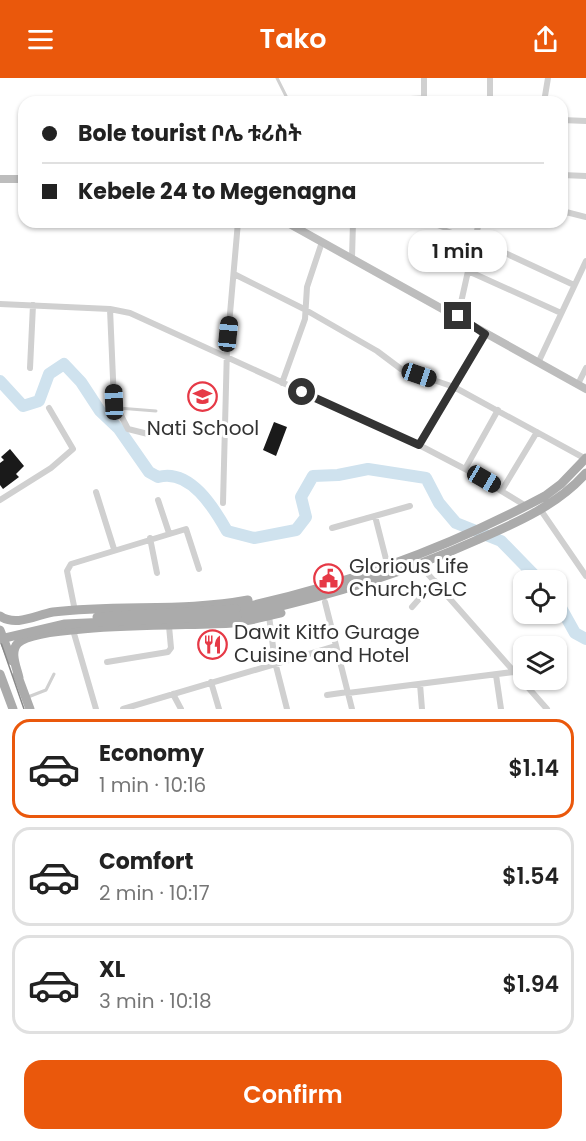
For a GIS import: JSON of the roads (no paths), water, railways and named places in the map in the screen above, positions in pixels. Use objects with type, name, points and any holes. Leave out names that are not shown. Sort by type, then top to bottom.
[{"type":"main road","points":[[0,179],[18,179]]},
{"type":"main road","points":[[297,228],[582,386]]},
{"type":"main road","points":[[2,644],[73,630],[232,622],[269,616],[325,602],[338,588],[526,506],[561,484],[586,459]]},
{"type":"main road","points":[[2,644],[65,624],[236,613],[420,565],[540,510],[586,473]]},
{"type":"main road","points":[[467,532],[472,542]]},
{"type":"main road","points":[[2,619],[23,620],[43,614],[75,611],[236,602],[317,584],[338,588]]},
{"type":"main road","points":[[19,678],[2,644],[0,631],[63,618],[236,613]]},
{"type":"main road","points":[[19,642],[14,656],[30,709]]},
{"type":"main road","points":[[1,676],[11,708]]},
{"type":"street","points":[[424,78],[424,96]]},
{"type":"street","points":[[490,78],[490,96]]},
{"type":"street","points":[[545,96],[548,78]]},
{"type":"street","points":[[568,120],[586,121]]},
{"type":"street","points":[[568,175],[586,176]]},
{"type":"street","points":[[568,212],[586,217]]},
{"type":"street","points":[[224,503],[227,358],[238,228]]},
{"type":"street","points":[[352,258],[353,228]]},
{"type":"street","points":[[458,316],[478,228]]},
{"type":"street","points":[[475,239],[574,285]]},
{"type":"street","points":[[282,383],[305,319],[307,287],[322,242]]},
{"type":"street","points":[[538,363],[586,261]]},
{"type":"street","points":[[468,270],[561,313]]},
{"type":"street","points":[[234,274],[304,309],[377,351],[401,369],[454,387],[586,459]]},
{"type":"street","points":[[0,304],[110,309],[130,313],[419,445],[502,490],[526,506]]},
{"type":"street","points":[[30,368],[33,305]]},
{"type":"street","points":[[110,309],[116,408],[128,429],[148,434]]},
{"type":"street","points":[[419,445],[485,334]]},
{"type":"street","points":[[582,386],[586,368]]},
{"type":"street","points":[[0,500],[51,468],[73,449],[49,408]]},
{"type":"street","points":[[465,469],[498,410]]},
{"type":"street","points":[[502,490],[537,432]]},
{"type":"street","points":[[96,492],[114,549]]},
{"type":"street","points":[[158,500],[169,533]]},
{"type":"street","points":[[332,528],[410,506]]},
{"type":"street","points":[[540,510],[584,567],[586,576]]},
{"type":"street","points":[[375,516],[388,567]]},
{"type":"street","points":[[75,611],[68,567],[114,549],[188,529],[199,568]]},
{"type":"street","points":[[150,538],[157,573]]},
{"type":"street","points":[[420,565],[513,672]]},
{"type":"street","points":[[412,607],[435,582]]},
{"type":"street","points":[[325,602],[352,709]]},
{"type":"street","points":[[269,616],[275,662],[287,709]]},
{"type":"street","points":[[107,662],[168,652],[171,648],[169,626]]},
{"type":"street","points":[[73,630],[96,709]]},
{"type":"street","points":[[123,709],[137,707],[275,662],[336,646]]},
{"type":"street","points":[[327,694],[513,672]]},
{"type":"street","points":[[496,675],[501,709]]},
{"type":"street","points":[[211,682],[219,709]]},
{"type":"street","points":[[420,684],[422,709]]},
{"type":"street","points":[[528,690],[543,708]]},
{"type":"street","points":[[173,694],[181,709]]},
{"type":"lane","points":[[277,78],[286,96]]},
{"type":"lane","points":[[443,228],[475,239]]},
{"type":"lane","points":[[116,408],[156,411]]},
{"type":"lane","points":[[26,698],[46,690],[54,674]]},
{"type":"waterway","points":[[0,381],[23,406],[39,401],[49,374],[64,364],[81,382],[100,411],[119,429],[149,472],[158,477],[180,478],[190,484],[208,501],[227,531],[254,538],[296,530],[306,517],[301,497],[313,476],[338,475],[368,469],[426,478],[439,503],[456,523],[501,541],[529,570]]},
{"type":"waterway","points":[[567,619],[575,633],[586,639]]},
{"type":"tram line","points":[[0,640],[24,709]]},
{"type":"place","name":"Nati School","points":[[203,397]]},
{"type":"place","name":"Glorious Life Church;GLC","points":[[328,578]]},
{"type":"place","name":"Dawit Kitfo Gurage Cuisine and Hotel","points":[[213,644]]}]
